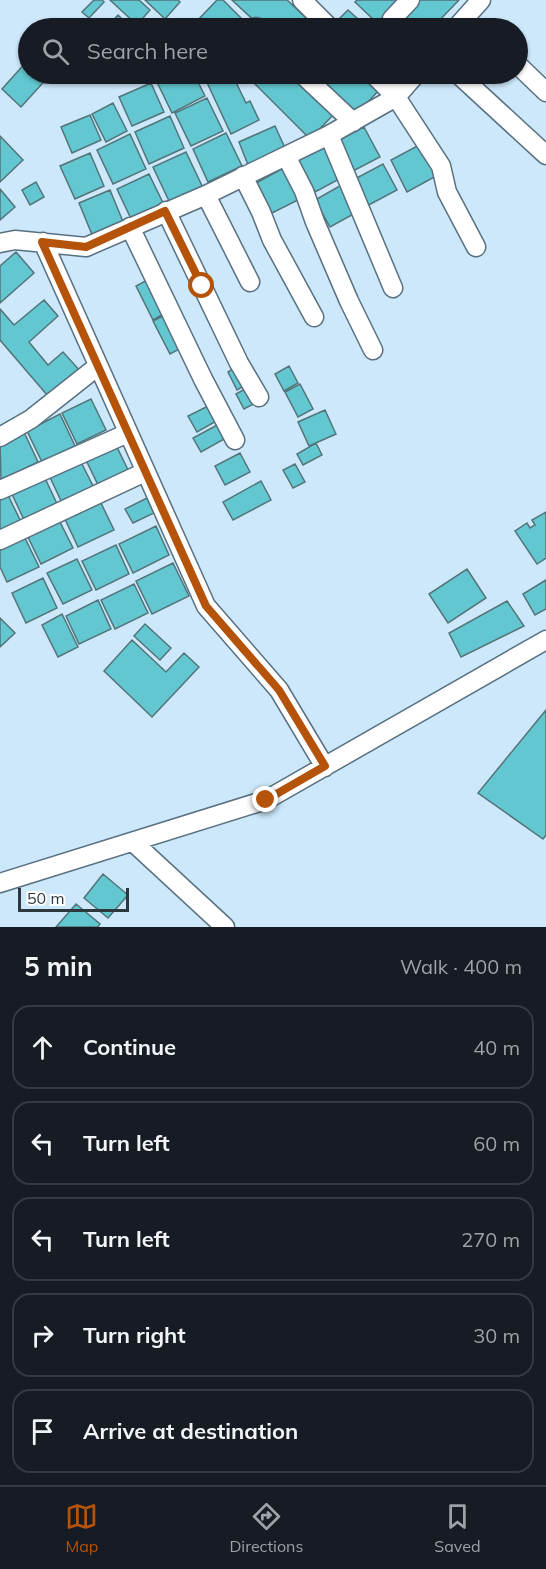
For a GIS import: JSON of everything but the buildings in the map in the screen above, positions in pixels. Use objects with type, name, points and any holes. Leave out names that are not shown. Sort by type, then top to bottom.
[{"type":"street","points":[[302,0],[320,18]]},
{"type":"street","points":[[393,18],[410,0]]},
{"type":"street","points":[[528,75],[546,92]]},
{"type":"street","points":[[313,84],[353,122]]},
{"type":"street","points":[[383,84],[396,97],[441,166],[447,192],[476,247]]},
{"type":"street","points":[[0,243],[15,240],[86,247],[206,195],[329,135],[396,97],[407,84]]},
{"type":"street","points":[[469,84],[546,155]]},
{"type":"street","points":[[329,135],[393,288]]},
{"type":"street","points":[[286,156],[304,191],[349,301],[373,350]]},
{"type":"street","points":[[243,177],[272,240],[314,317]]},
{"type":"street","points":[[206,195],[250,282]]},
{"type":"street","points":[[165,211],[239,363],[259,397]]},
{"type":"street","points":[[130,227],[235,440]]},
{"type":"street","points":[[42,242],[206,606],[279,690],[325,766]]},
{"type":"street","points":[[0,437],[31,419],[98,366]]},
{"type":"street","points":[[0,490],[128,433]]},
{"type":"street","points":[[0,540],[145,472]]},
{"type":"street","points":[[0,883],[266,800],[544,644]]},
{"type":"street","points":[[133,842],[225,927]]},
{"type":"route","points":[[202,286],[165,211],[86,247],[42,242],[206,606],[279,690],[325,766],[266,800]]}]
